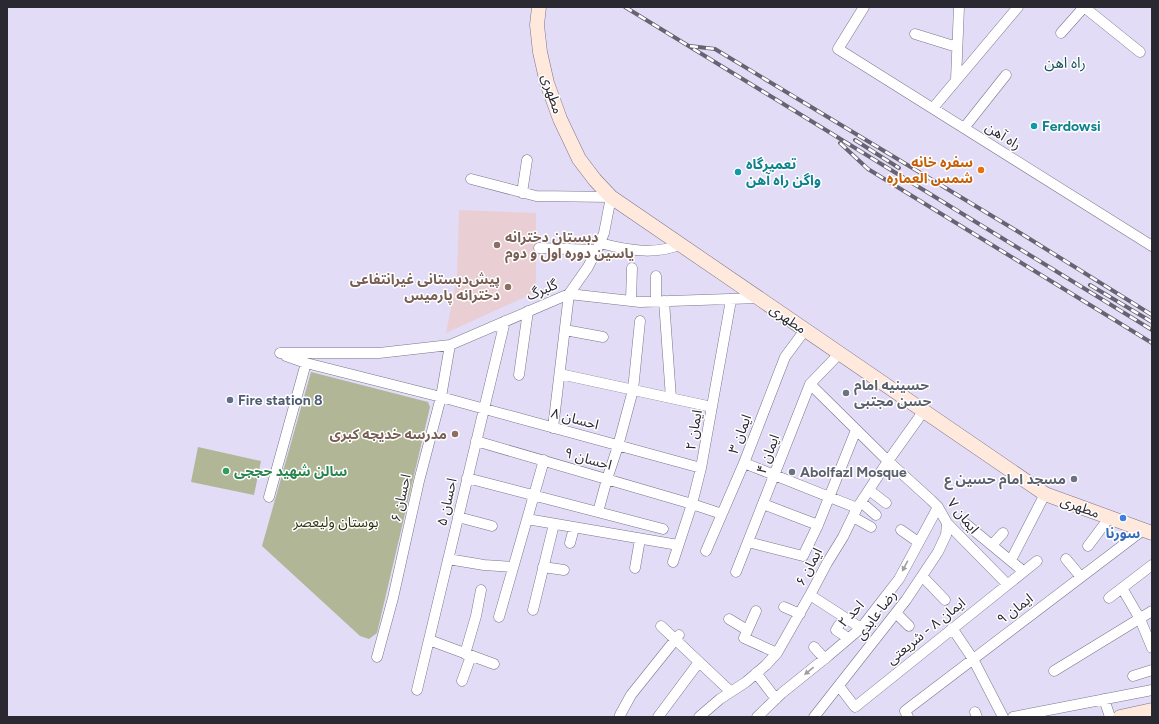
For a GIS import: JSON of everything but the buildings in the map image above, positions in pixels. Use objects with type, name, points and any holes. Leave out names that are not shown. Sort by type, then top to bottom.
[{"type":"street","name":"مطهری","points":[[539,7],[537,25],[540,52],[547,83],[560,119],[579,159],[595,180],[611,197],[923,412],[1045,494],[1147,531]]},
{"type":"street","name":"راه آهن","points":[[864,7],[838,48],[1152,246]]},
{"type":"street","points":[[956,80],[959,7]]},
{"type":"street","points":[[933,108],[1018,7]]},
{"type":"street","points":[[1061,33],[1084,7],[1140,52]]},
{"type":"street","points":[[915,34],[957,47]]},
{"type":"street","points":[[964,128],[1006,75]]},
{"type":"street","points":[[522,193],[527,160]]},
{"type":"street","points":[[471,179],[536,196],[611,197]]},
{"type":"street","name":"گلبرگ","points":[[280,353],[379,353],[450,345],[569,294],[588,267],[598,247],[604,233],[611,197]]},
{"type":"street","points":[[540,248],[598,247],[637,250],[668,249],[679,245]]},
{"type":"street","points":[[631,301],[632,268]]},
{"type":"street","points":[[656,276],[671,398]]},
{"type":"street","points":[[553,428],[569,294],[631,301],[731,300],[759,298]]},
{"type":"street","name":"ایمان ۲","points":[[673,562],[692,504],[701,468],[731,300]]},
{"type":"street","points":[[518,375],[528,311]]},
{"type":"street","name":"احسان ۵","points":[[417,690],[505,321]]},
{"type":"street","points":[[598,512],[633,390],[640,321]]},
{"type":"street","points":[[565,330],[603,337]]},
{"type":"street","name":"ایمان ۳","points":[[706,551],[744,463],[785,357],[805,330]]},
{"type":"street","name":"احسان ۶","points":[[377,657],[393,598],[441,397],[450,345]]},
{"type":"street","name":"احسان ۸","points":[[280,353],[306,363],[441,397],[701,468]]},
{"type":"street","name":"ایمان ۴","points":[[736,572],[810,384],[839,354]]},
{"type":"street","points":[[269,497],[306,363]]},
{"type":"street","points":[[560,374],[712,407]]},
{"type":"street","name":"ایمان ۷","points":[[810,384],[938,508],[947,523],[1007,584]]},
{"type":"street","name":"ایمان ۶","points":[[699,717],[720,699],[756,673],[777,653],[843,537],[857,509],[888,461],[923,412]]},
{"type":"street","points":[[748,542],[803,556],[818,525],[856,430]]},
{"type":"street","name":"احسان ۹","points":[[476,441],[722,514]]},
{"type":"street","points":[[499,617],[544,460]]},
{"type":"street","points":[[744,463],[857,509],[876,515]]},
{"type":"street","points":[[467,478],[663,529]]},
{"type":"street","points":[[870,490],[886,503]]},
{"type":"street","points":[[1012,560],[1045,494]]},
{"type":"street","points":[[763,504],[818,525]]},
{"type":"street","name":"احد ۲","points":[[757,717],[782,693],[861,628],[898,579],[938,508]]},
{"type":"street","points":[[857,509],[871,527]]},
{"type":"street","points":[[458,517],[492,526]]},
{"type":"street","points":[[1088,546],[1109,518]]},
{"type":"street","points":[[527,519],[678,545]]},
{"type":"street","name":"رضا عابدی","points":[[814,717],[896,613],[922,576],[938,552],[946,535],[947,523]]},
{"type":"street","points":[[533,610],[554,524]]},
{"type":"street","points":[[966,524],[1012,560],[1023,571]]},
{"type":"street","points":[[570,543],[574,528]]},
{"type":"street","points":[[901,530],[918,542]]},
{"type":"street","name":"ایمان ۹","points":[[906,714],[973,659],[1081,577],[1147,531]]},
{"type":"street","points":[[992,545],[1003,533]]},
{"type":"street","points":[[635,568],[640,539]]},
{"type":"street","points":[[448,559],[484,566],[513,567]]},
{"type":"street","points":[[1066,559],[1081,577]]},
{"type":"street","name":"ایمان ۸ - شریعتی","points":[[839,686],[855,707],[1037,561]]},
{"type":"street","points":[[1109,598],[1152,565]]},
{"type":"street","points":[[543,567],[564,570]]},
{"type":"street","points":[[922,576],[945,600]]},
{"type":"street","points":[[1122,588],[1140,619],[1152,648]]},
{"type":"street","points":[[462,681],[481,590]]},
{"type":"street","points":[[810,595],[861,628]]},
{"type":"street","points":[[784,607],[800,614]]},
{"type":"street","points":[[756,611],[744,638],[777,653]]},
{"type":"street","points":[[1054,671],[1152,611]]},
{"type":"street","points":[[896,613],[909,626]]},
{"type":"street","points":[[729,619],[747,630]]},
{"type":"street","points":[[839,624],[836,630],[848,638]]},
{"type":"street","points":[[661,626],[677,638],[699,662],[731,692]]},
{"type":"street","points":[[952,628],[973,659],[1003,717]]},
{"type":"street","points":[[620,715],[631,696],[677,638]]},
{"type":"street","points":[[429,640],[494,664]]},
{"type":"street","points":[[814,647],[825,659]]},
{"type":"street","points":[[658,717],[699,662]]},
{"type":"street","points":[[1133,676],[1152,670]]},
{"type":"street","points":[[756,673],[776,699]]},
{"type":"street","points":[[1013,717],[1043,714],[1104,699],[1152,690]]},
{"type":"street","points":[[1104,699],[1110,717]]},
{"type":"street","points":[[1120,717],[1136,715],[1152,710]]},
{"type":"shaded area","name":"دبستان دخترانه یاسین دوره اول و دوم","points":[[459,210],[536,213],[536,292],[446,333],[457,277]]},
{"type":"green space","name":"بوستان ولیعصر","points":[[311,372],[428,402],[430,407],[377,633],[369,639],[360,636],[262,546]]},
{"type":"green space","name":"سالن شهید حججی","points":[[198,447],[261,461],[254,495],[191,482]]},
{"type":"railway","points":[[625,7],[1152,330]]},
{"type":"railway","points":[[690,46],[715,49],[1017,231],[1152,315]]},
{"type":"railway","points":[[855,140],[899,168]]},
{"type":"railway","points":[[840,143],[868,169],[1152,343]]},
{"type":"railway","points":[[1090,285],[1152,322]]},
{"type":"place","name":"Ferdowsi","points":[[1034,126]]},
{"type":"place","name":"سفره خانه شمس العماره","points":[[981,170]]},
{"type":"place","name":"تعمیرگاه واگن راه آهن","points":[[738,172]]},
{"type":"place","name":"دبستان دخترانه یاسین دوره اول و دوم","points":[[497,245]]},
{"type":"place","name":"پیش‌دبستانی غیرانتفاعی دخترانه پارمیس","points":[[508,287]]},
{"type":"place","name":"حسینیه امام حسن مجتبی","points":[[846,393]]},
{"type":"place","name":"Fire station 8","points":[[230,400]]},
{"type":"place","name":"مدرسه خدیجه کبری","points":[[455,434]]},
{"type":"place","name":"سالن شهید حججی","points":[[226,471]]},
{"type":"place","name":"Abolfazl Mosque","points":[[792,472]]},
{"type":"place","name":"مسجد امام حسین ع","points":[[1074,479]]},
{"type":"place","name":"سورنا","points":[[1123,518]]},
{"type":"district","name":"راه اهن","points":[[1065,63]]}]
